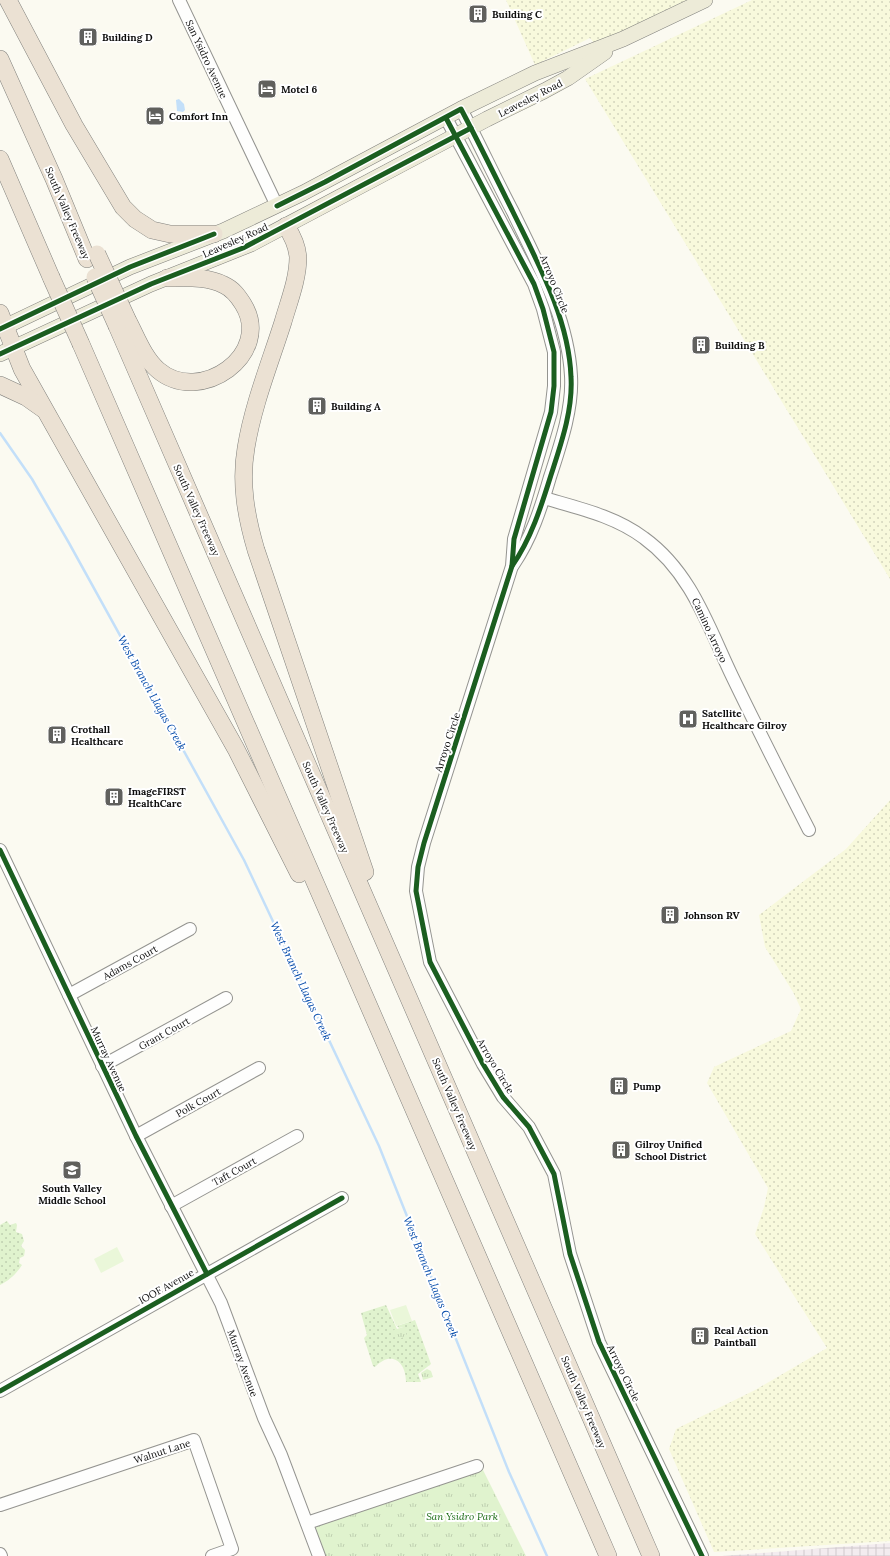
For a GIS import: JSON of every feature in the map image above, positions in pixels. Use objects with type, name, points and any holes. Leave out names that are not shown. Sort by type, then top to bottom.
[{"type":"highway","points":[[8,0],[74,125],[123,207],[135,219],[152,230],[170,234],[214,234]]},
{"type":"highway","name":"South Valley Freeway","points":[[0,59],[122,324],[375,919],[651,1556]]},
{"type":"highway","points":[[0,159],[608,1556]]},
{"type":"highway","points":[[286,226],[298,255],[297,267],[292,292],[248,434],[244,466],[245,505],[256,550],[368,881],[375,919]]},
{"type":"highway","points":[[122,324],[159,371],[175,380],[194,382],[216,376],[230,368],[242,356],[249,340],[250,324],[246,309],[236,293],[224,284],[202,279],[167,278]]},
{"type":"highway","points":[[2,323],[6,351],[22,369],[245,765],[403,1086]]},
{"type":"highway","points":[[0,385],[26,397],[45,410]]},
{"type":"main road","name":"Leavesley Road","points":[[2,323],[130,267],[214,234],[277,206],[326,182],[461,109],[534,73],[623,39],[705,0]]},
{"type":"main road","name":"Leavesley Road","points":[[6,351],[167,278],[239,250],[568,78],[623,39]]},
{"type":"main road","name":"San Ysidro Avenue","points":[[277,206],[286,226]]},
{"type":"street","name":"San Ysidro Avenue","points":[[179,0],[277,206]]},
{"type":"street","name":"Arroyo Circle","points":[[461,109],[532,252],[555,303],[567,347],[571,389],[564,434],[544,498],[525,548],[512,566]]},
{"type":"street","name":"Arroyo Circle","points":[[446,118],[534,284],[549,328],[554,352],[554,386],[552,412],[514,539],[512,566],[421,855],[418,867],[416,891],[430,962],[483,1064],[503,1097],[529,1127],[554,1174],[570,1254],[599,1342],[702,1556]]},
{"type":"street","name":"Camino Arroyo","points":[[544,498],[603,515],[644,537],[668,559],[688,584],[700,604],[723,656],[809,830]]},
{"type":"street","name":"Murray Avenue","points":[[0,850],[136,1136],[207,1274],[223,1309],[264,1418],[281,1455],[319,1556]]},
{"type":"street","name":"Adams Court","points":[[69,995],[190,929]]},
{"type":"street","name":"Grant Court","points":[[102,1066],[226,998]]},
{"type":"street","name":"Polk Court","points":[[136,1136],[259,1068]]},
{"type":"street","name":"Taft Court","points":[[171,1206],[297,1136]]},
{"type":"street","name":"IOOF Avenue","points":[[0,1391],[342,1198]]},
{"type":"street","name":"Walnut Lane","points":[[0,1505],[194,1440],[232,1549],[212,1556]]},
{"type":"street","points":[[307,1523],[477,1466]]},
{"type":"shaded area","points":[[890,1543],[890,1556],[722,1556]]},
{"type":"green space","points":[[506,0],[687,0],[605,40],[594,43],[590,38],[535,65]]},
{"type":"green space","points":[[752,0],[890,0],[890,579],[585,79]]},
{"type":"green space","points":[[890,800],[890,1541],[714,1552],[669,1449],[676,1429],[755,1390],[827,1348],[755,1234],[764,1207],[768,1188],[707,1083],[714,1067],[791,1031],[801,1009],[793,992],[765,947],[759,915],[846,849]]},
{"type":"green space","points":[[7,1221],[10,1225],[16,1223],[16,1232],[22,1234],[24,1241],[21,1246],[25,1250],[24,1256],[20,1258],[19,1263],[22,1265],[20,1268],[10,1279],[0,1285],[0,1225]]},
{"type":"green space","points":[[117,1247],[124,1261],[101,1273],[94,1259]]},
{"type":"green space","points":[[386,1305],[397,1329],[393,1331],[404,1327],[399,1328],[397,1326],[415,1320],[431,1364],[418,1374],[421,1382],[406,1382],[403,1368],[396,1360],[387,1359],[375,1367],[373,1366],[364,1338],[367,1335],[361,1313]]},
{"type":"green space","points":[[406,1305],[412,1321],[396,1326],[390,1310]]},
{"type":"green space","points":[[404,1327],[407,1336],[396,1340],[393,1330]]},
{"type":"green space","points":[[427,1369],[431,1371],[433,1377],[423,1380],[421,1373]]},
{"type":"green space","name":"San Ysidro Park","points":[[482,1468],[526,1556],[322,1556],[311,1524]]},
{"type":"water","points":[[179,99],[184,104],[185,110],[183,112],[177,111],[176,100]]},
{"type":"waterway","name":"West Branch Llagas Creek","points":[[0,433],[32,479],[69,543],[244,860],[379,1146],[509,1472],[547,1556]]},
{"type":"cycle path","points":[[277,206],[461,109],[542,271],[551,292],[565,334],[569,355],[571,377],[570,402],[562,439],[535,522],[525,545],[512,566]]},
{"type":"cycle path","points":[[446,118],[534,284],[543,309],[554,352],[554,386],[551,412],[514,539],[512,566],[424,843],[418,867],[416,891],[430,962],[483,1064],[503,1097],[529,1127],[554,1174],[570,1254],[599,1342],[702,1556]]},
{"type":"cycle path","points":[[0,354],[151,284],[243,248],[471,128]]},
{"type":"cycle path","points":[[0,329],[130,267],[214,234]]},
{"type":"cycle path","points":[[0,850],[136,1136],[207,1274]]},
{"type":"cycle path","points":[[0,1391],[342,1198]]},
{"type":"place","name":"Building C","points":[[478,14]]},
{"type":"place","name":"Building D","points":[[88,37]]},
{"type":"place","name":"Motel 6","points":[[267,89]]},
{"type":"place","name":"Comfort Inn","points":[[155,116]]},
{"type":"place","name":"Building B","points":[[701,345]]},
{"type":"place","name":"Building A","points":[[317,406]]},
{"type":"place","name":"Satellite Healthcare Gilroy","points":[[688,719]]},
{"type":"place","name":"Crothall Healthcare","points":[[57,735]]},
{"type":"place","name":"ImageFIRST HealthCare","points":[[114,797]]},
{"type":"place","name":"Johnson RV","points":[[670,915]]},
{"type":"place","name":"Pump","points":[[619,1086]]},
{"type":"place","name":"Gilroy Unified School District","points":[[621,1150]]},
{"type":"place","name":"South Valley Middle School","points":[[72,1170]]},
{"type":"place","name":"Real Action Paintball","points":[[700,1336]]}]
